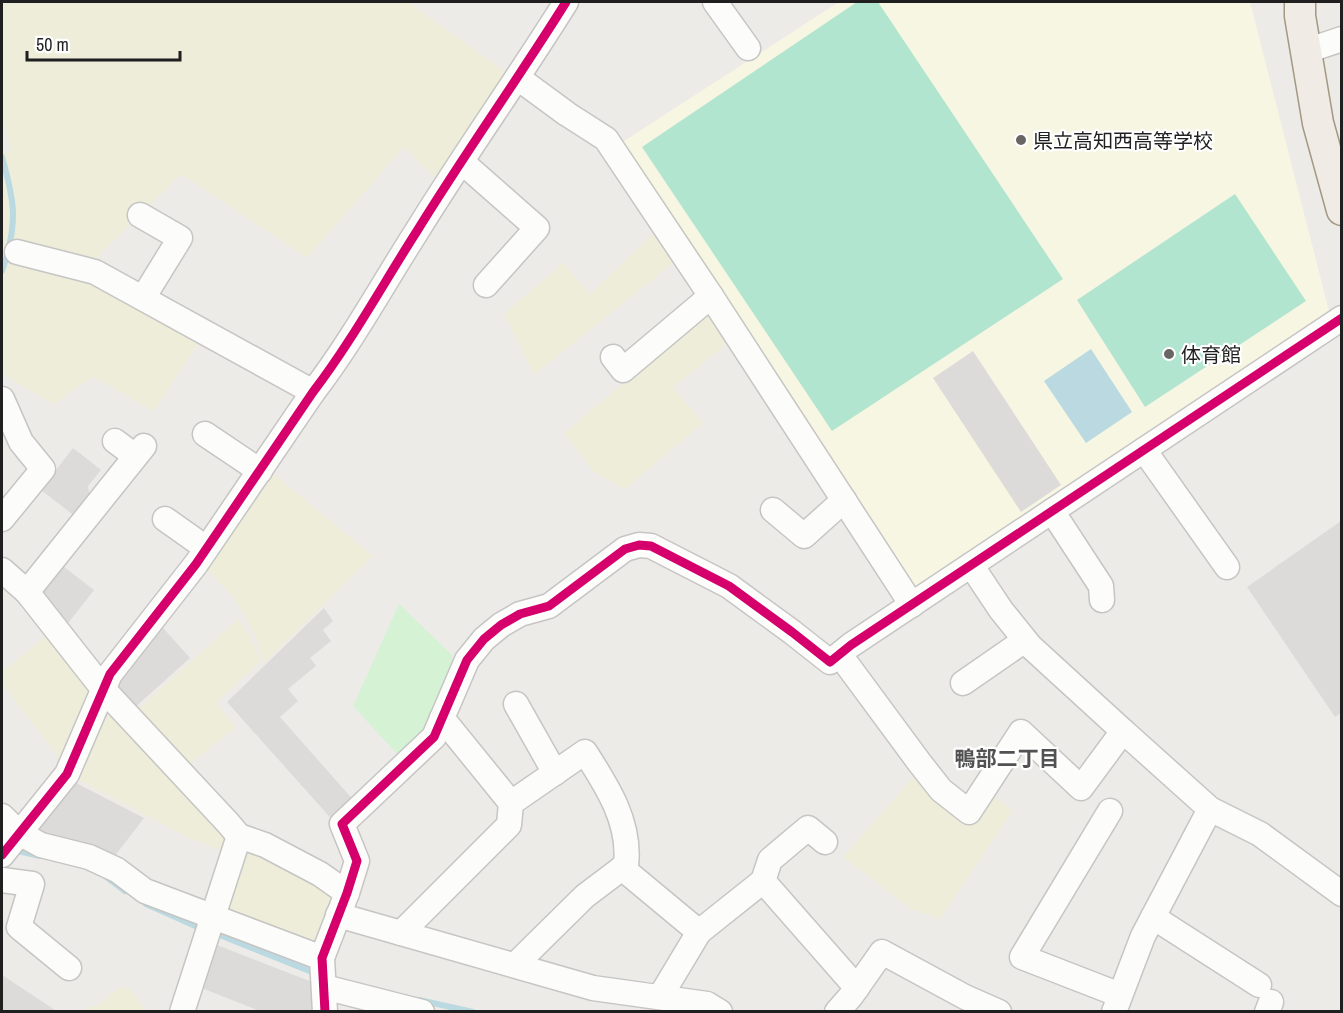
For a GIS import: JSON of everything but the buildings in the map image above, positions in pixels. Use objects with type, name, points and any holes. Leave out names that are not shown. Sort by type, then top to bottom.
[{"type":"main road","points":[[1300,2],[1300,16],[1318,123],[1341,210]]},
{"type":"street","points":[[2,855],[67,774],[110,674],[206,549],[331,369],[418,228],[566,2]]},
{"type":"street","points":[[715,2],[748,48]]},
{"type":"street","points":[[1306,51],[1341,39]]},
{"type":"street","points":[[518,78],[606,139],[912,604]]},
{"type":"street","points":[[462,162],[537,228],[486,285]]},
{"type":"street","points":[[140,215],[180,238],[143,298]]},
{"type":"street","points":[[17,252],[95,272],[313,392]]},
{"type":"street","points":[[613,357],[623,370],[711,296]]},
{"type":"street","points":[[325,1011],[322,958],[357,861],[342,824],[434,737],[467,660],[484,639],[501,625],[520,614],[549,606],[625,549],[639,545],[651,546],[729,586],[830,662],[912,604],[1341,318]]},
{"type":"street","points":[[2,399],[21,442],[43,469],[2,519]]},
{"type":"street","points":[[205,434],[260,471]]},
{"type":"street","points":[[27,592],[139,451],[115,441]]},
{"type":"street","points":[[1144,450],[1227,567]]},
{"type":"street","points":[[773,510],[804,536],[844,500]]},
{"type":"street","points":[[1052,511],[1101,586],[1102,600]]},
{"type":"street","points":[[165,519],[206,549]]},
{"type":"street","points":[[971,566],[1025,640],[1210,809],[1260,834],[1341,894]]},
{"type":"street","points":[[2,570],[27,592],[104,690],[239,837],[265,845],[311,869],[342,904],[401,933],[593,988],[707,1004],[720,1011]]},
{"type":"street","points":[[963,683],[1025,640]]},
{"type":"street","points":[[840,655],[941,790],[969,812],[1022,732],[1082,788],[1123,731]]},
{"type":"street","points":[[516,704],[555,773]]},
{"type":"street","points":[[401,933],[509,825],[511,803],[442,718]]},
{"type":"street","points":[[511,803],[585,752],[618,809],[627,855],[626,865],[585,896],[514,965]]},
{"type":"street","points":[[1110,811],[1022,957],[1117,1003],[1143,936],[1210,809]]},
{"type":"street","points":[[2,816],[19,833],[41,845],[89,857],[117,870],[145,891],[322,958]]},
{"type":"street","points":[[660,997],[699,932],[763,881],[770,860],[808,828],[825,842]]},
{"type":"street","points":[[182,1011],[239,837]]},
{"type":"street","points":[[622,868],[699,932]]},
{"type":"street","points":[[2,880],[32,884],[19,927],[69,968]]},
{"type":"street","points":[[763,881],[857,988]]},
{"type":"street","points":[[1153,916],[1266,1000]]},
{"type":"street","points":[[837,1011],[857,988],[882,952],[965,997],[999,1011]]},
{"type":"street","points":[[324,987],[422,1011]]},
{"type":"shaded area","points":[[2,2],[408,2],[507,73],[438,181],[404,147],[307,258],[181,174],[82,272],[201,339],[154,411],[93,377],[54,404],[2,374],[2,154],[11,149],[2,118]]},
{"type":"shaded area","points":[[839,2],[1250,2],[1330,315],[915,591],[621,143]]},
{"type":"shaded area","points":[[656,231],[677,260],[534,375],[504,314],[563,263],[590,294]]},
{"type":"shaded area","points":[[710,310],[731,341],[673,387],[703,423],[625,489],[595,473],[564,433]]},
{"type":"shaded area","points":[[973,351],[1061,485],[1021,512],[933,378]]},
{"type":"shaded area","points":[[73,448],[101,470],[88,486],[90,497],[76,517],[41,490]]},
{"type":"shaded area","points":[[270,471],[373,556],[263,664],[256,637],[243,613],[232,595],[206,569]]},
{"type":"shaded area","points":[[1341,521],[1342,712],[1335,717],[1247,587]]},
{"type":"shaded area","points":[[59,563],[94,590],[65,627],[36,591]]},
{"type":"shaded area","points":[[324,608],[333,621],[323,630],[331,641],[310,658],[316,666],[288,689],[298,701],[280,717],[356,803],[336,824],[227,702]]},
{"type":"shaded area","points":[[238,619],[252,640],[260,662],[216,703],[236,727],[186,767],[137,710]]},
{"type":"shaded area","points":[[163,628],[190,658],[133,709],[113,687]]},
{"type":"shaded area","points":[[47,635],[94,697],[63,763],[2,683],[2,672]]},
{"type":"shaded area","points":[[105,716],[116,719],[232,838],[223,851],[189,838],[77,779]]},
{"type":"shaded area","points":[[917,773],[968,820],[988,792],[1013,811],[940,919],[911,909],[843,857]]},
{"type":"shaded area","points":[[76,783],[144,818],[111,861],[35,832]]},
{"type":"shaded area","points":[[244,846],[338,892],[313,950],[221,913]]},
{"type":"shaded area","points":[[212,943],[312,982],[314,1011],[260,1011],[199,987]]},
{"type":"shaded area","points":[[2,975],[55,1010],[76,1011],[2,1011]]},
{"type":"shaded area","points":[[119,988],[129,988],[146,1011],[80,1011],[99,1004]]},
{"type":"green space","points":[[857,2],[878,2],[1063,279],[832,431],[642,147]]},
{"type":"green space","name":"体育館","points":[[1235,194],[1306,301],[1145,407],[1077,300]]},
{"type":"green space","points":[[399,604],[452,655],[453,669],[425,730],[399,756],[353,706]]},
{"type":"water","points":[[1091,349],[1132,412],[1086,443],[1044,381]]},
{"type":"waterway","points":[[2,157],[11,193],[13,214],[10,243],[2,271]]},
{"type":"waterway","points":[[16,848],[18,851],[40,856]]},
{"type":"waterway","points":[[104,875],[125,891]]},
{"type":"waterway","points":[[146,904],[202,929]]},
{"type":"waterway","points":[[212,932],[317,974]]},
{"type":"waterway","points":[[419,1000],[473,1012]]},
{"type":"cycle path","points":[[2,855],[67,774],[110,674],[196,564],[341,353],[435,202],[566,2]]},
{"type":"cycle path","points":[[325,1012],[322,958],[357,861],[342,824],[434,737],[467,660],[484,639],[501,625],[520,614],[549,606],[625,549],[639,545],[651,546],[729,586],[830,662],[851,645],[1342,318]]},
{"type":"place","name":"県立高知西高等学校","points":[[1021,140]]},
{"type":"place","name":"体育館","points":[[1169,354]]},
{"type":"district","name":"鴨部二丁目","points":[[1007,758]]}]
